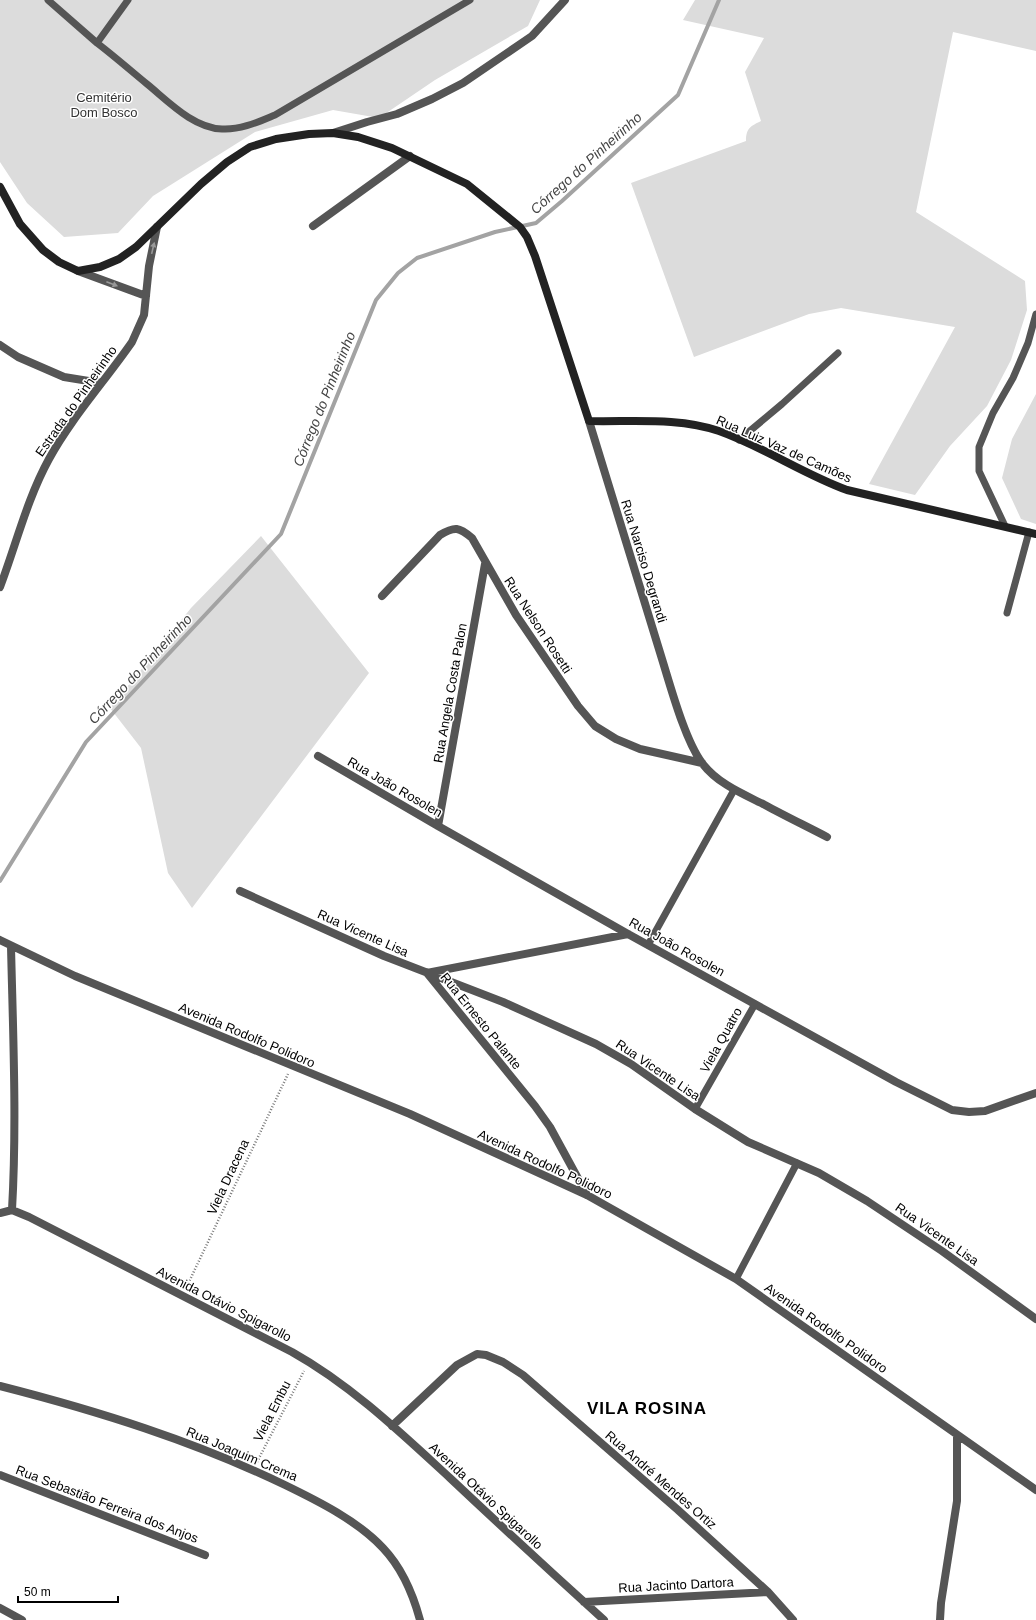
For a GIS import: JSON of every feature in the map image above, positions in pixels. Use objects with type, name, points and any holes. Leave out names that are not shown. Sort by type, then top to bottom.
[{"type":"main road","name":"Rua Narciso Degrandi","points":[[78,271],[100,267],[119,259],[136,247],[201,184],[227,162],[250,147],[276,139],[309,134],[333,133],[358,137],[392,148],[468,184],[518,225],[527,237],[535,256],[589,421]]},
{"type":"main road","points":[[0,187],[20,224],[30,237],[43,250],[59,262],[78,271]]},
{"type":"main road","name":"Rua Luiz Vaz de Camões","points":[[589,421],[687,424],[720,432],[824,482],[846,490],[1032,533]]},
{"type":"street","points":[[333,133],[397,114],[432,99],[463,83],[532,36],[565,0]]},
{"type":"street","points":[[313,226],[410,156]]},
{"type":"street","name":"Estrada do Pinheirinho","points":[[0,588],[35,488],[49,459],[65,433],[132,342],[144,316],[149,266],[157,227]]},
{"type":"street","points":[[78,271],[146,296]]},
{"type":"street","points":[[0,345],[18,357],[64,377],[101,384]]},
{"type":"street","name":"Rua Narciso Degrandi","points":[[589,421],[628,553],[668,679],[686,731],[702,763],[734,790],[827,836]]},
{"type":"street","name":"Rua Nelson Rosetti","points":[[382,596],[424,550],[440,535],[450,529],[456,528],[464,531],[472,538],[503,595],[549,665],[578,706],[595,726],[616,739],[640,748],[702,763]]},
{"type":"street","name":"Rua Angela Costa Palon","points":[[438,826],[485,564]]},
{"type":"street","name":"Rua João Rosolen","points":[[318,756],[628,934],[896,1082],[952,1110],[969,1112],[985,1111],[1036,1093]]},
{"type":"street","name":"Rua Vicente Lisa","points":[[240,891],[384,956],[503,1002],[596,1044],[631,1064],[695,1109],[748,1142],[832,1179],[867,1200],[942,1251],[1036,1319]]},
{"type":"street","name":"Rua Ernesto Palante","points":[[587,1195],[550,1127],[427,973],[628,934]]},
{"type":"street","name":"Avenida Rodolfo Polidoro","points":[[0,940],[75,976],[410,1114],[587,1195],[736,1279],[957,1436],[1036,1490]]},
{"type":"street","points":[[0,1213],[12,1210],[14,1173],[11,946]]},
{"type":"street","name":"Avenida Otávio Spigarollo","points":[[12,1210],[309,1361],[351,1390],[604,1620]]},
{"type":"street","name":"Rua André Mendes Ortiz","points":[[392,1426],[457,1365],[467,1359],[477,1354],[486,1355],[503,1362],[523,1375],[555,1402],[678,1510],[768,1592],[792,1620]]},
{"type":"street","name":"Rua Joaquim Crema","points":[[0,1386],[59,1401],[151,1430],[253,1470],[314,1499],[362,1530],[383,1548],[399,1570],[414,1598],[420,1620]]},
{"type":"street","points":[[940,1620],[941,1603],[957,1501],[957,1436]]},
{"type":"street","name":"Rua Sebastião Ferreira dos Anjos","points":[[0,1475],[205,1555]]},
{"type":"street","name":"Rua Jacinto Dartora","points":[[584,1602],[768,1592]]},
{"type":"street","points":[[0,1608],[22,1620]]},
{"type":"lane","points":[[48,0],[97,43],[179,110],[197,122],[208,127],[221,129],[250,125],[275,115],[470,0]]},
{"type":"lane","points":[[97,43],[128,0]]},
{"type":"lane","points":[[1005,526],[979,471],[979,448],[993,413],[1014,378],[1028,344],[1036,314]]},
{"type":"lane","points":[[739,440],[777,409],[838,353]]},
{"type":"lane","points":[[1007,613],[1032,533]]},
{"type":"lane","points":[[648,945],[734,790]]},
{"type":"lane","name":"Viela Quatro","points":[[695,1109],[755,1004]]},
{"type":"lane","points":[[736,1279],[797,1163]]},
{"type":"path","name":"Viela Dracena","points":[[183,1296],[292,1066]]},
{"type":"path","name":"Viela Embu","points":[[253,1470],[309,1361]]},
{"type":"green space","name":"Cemitério Dom Bosco","points":[[0,0],[540,0],[528,26],[435,80],[379,118],[333,110],[255,132],[153,196],[118,233],[64,237],[27,203],[0,162]]},
{"type":"green space","points":[[695,0],[1036,0],[1036,51],[953,32],[916,212],[1025,281],[1027,310],[1011,360],[987,406],[950,446],[915,495],[869,484],[955,327],[841,308],[809,314],[694,357],[631,183],[746,141],[748,130],[754,124],[761,121],[745,72],[764,38],[683,20]]},
{"type":"green space","points":[[1036,394],[1036,524],[1021,519],[1002,478],[1012,439]]},
{"type":"green space","points":[[261,536],[369,673],[192,908],[168,873],[141,748],[110,708],[191,608]]},
{"type":"waterway","name":"Córrego do Pinheirinho","points":[[0,881],[86,742],[281,534],[376,300],[398,273],[417,258],[495,232],[536,223],[562,201],[678,95],[719,0]]},
{"type":"district","name":"VILA ROSINA","points":[[647,1408]]}]
